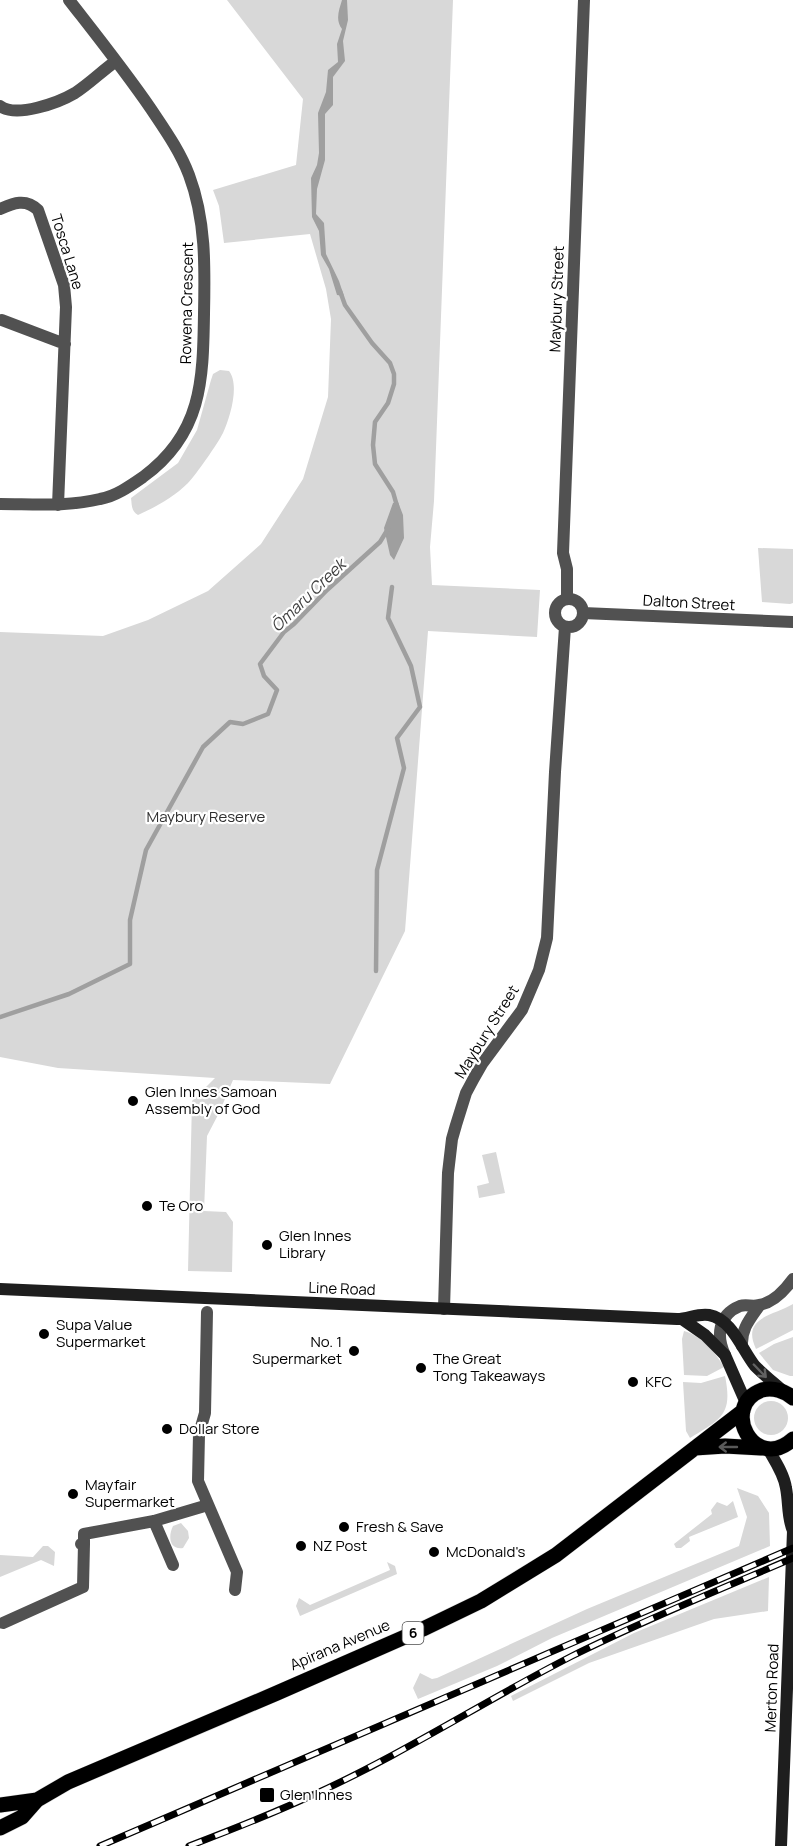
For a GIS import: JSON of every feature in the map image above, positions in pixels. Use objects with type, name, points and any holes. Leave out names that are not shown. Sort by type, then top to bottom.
[{"type":"main road","name":"Line Road","points":[[0,1289],[682,1319],[707,1314],[723,1322]]},
{"type":"main road","points":[[682,1319],[705,1335],[725,1355],[740,1387],[745,1407],[742,1424],[752,1441],[765,1449]]},
{"type":"main road","points":[[723,1322],[756,1366],[789,1393]]},
{"type":"main road","name":"6","points":[[745,1407],[752,1396],[761,1391],[771,1389],[789,1393]]},
{"type":"main road","name":"Apirana Avenue","points":[[0,1828],[22,1817],[38,1800],[76,1778],[277,1693],[481,1601],[556,1555],[745,1407]]},
{"type":"main road","points":[[695,1448],[765,1449],[782,1446],[793,1439]]},
{"type":"main road","name":"Merton Road","points":[[765,1449],[779,1468],[786,1485],[789,1521],[793,1530],[781,1846]]},
{"type":"main road","name":"Apirana Avenue","points":[[0,1805],[38,1800]]},
{"type":"street","name":"Rowena Crescent","points":[[0,504],[58,505],[101,499],[126,489],[169,455],[186,430],[195,410],[200,386],[205,263],[198,202],[189,175],[168,134],[131,80],[69,0]]},
{"type":"street","name":"Maybury Street","points":[[567,599],[567,568],[562,553],[584,0]]},
{"type":"street","points":[[0,106],[10,111],[21,111],[64,98],[77,91],[116,61]]},
{"type":"street","name":"Tosca Lane","points":[[0,209],[14,203],[25,202],[34,206],[40,215],[64,285],[65,344],[58,505]]},
{"type":"street","points":[[2,320],[65,344]]},
{"type":"street","points":[[567,599],[578,602],[583,613],[577,624],[565,627],[557,621],[555,612],[559,603],[567,599]]},
{"type":"street","name":"Dalton Street","points":[[583,613],[793,622]]},
{"type":"street","name":"Maybury Street","points":[[444,1309],[448,1173],[452,1139],[466,1093],[474,1077],[522,1010],[539,970],[547,938],[565,627]]},
{"type":"street","points":[[742,1346],[745,1326],[759,1306],[784,1291],[793,1279]]},
{"type":"street","points":[[725,1355],[719,1333],[723,1322],[740,1307],[759,1306]]},
{"type":"street","points":[[207,1312],[206,1413],[198,1434],[198,1481],[237,1572],[234,1590]]},
{"type":"street","points":[[3,1623],[82,1587],[84,1534],[154,1521],[208,1505]]},
{"type":"street","points":[[154,1521],[173,1565]]},
{"type":"green space","name":"Maybury Reserve","points":[[227,0],[453,0],[434,501],[430,547],[432,585],[540,590],[537,637],[428,631],[405,931],[330,1084],[233,1080],[207,1136],[204,1211],[226,1212],[233,1222],[232,1272],[188,1271],[192,1101],[215,1078],[58,1068],[0,1057],[0,632],[103,636],[148,620],[208,591],[261,544],[303,479],[328,397],[331,319],[326,289],[310,234],[224,243],[219,206],[213,190],[296,165],[303,99]]},
{"type":"green space","points":[[220,370],[229,371],[234,384],[233,402],[223,433],[188,483],[177,493],[138,515],[133,510],[131,498],[178,463],[197,430],[213,374]]},
{"type":"green space","points":[[758,548],[793,549],[793,603],[762,602]]},
{"type":"green space","points":[[496,1152],[505,1193],[479,1198],[477,1186],[489,1183],[482,1155]]},
{"type":"green space","points":[[793,1304],[793,1330],[756,1349],[752,1338],[756,1324],[761,1319]]},
{"type":"green space","points":[[684,1331],[691,1333],[707,1345],[724,1367],[707,1376],[684,1375],[682,1339]]},
{"type":"green space","points":[[793,1337],[793,1376],[790,1376],[773,1370],[759,1353]]},
{"type":"green space","points":[[725,1376],[726,1408],[710,1426],[690,1438],[686,1431],[683,1382],[701,1383]]},
{"type":"green space","points":[[771,1401],[783,1406],[788,1418],[783,1430],[771,1435],[759,1430],[754,1418],[759,1406]]},
{"type":"green space","points":[[737,1488],[758,1496],[769,1513],[770,1546],[552,1638],[497,1666],[418,1699],[413,1688],[420,1673],[432,1679],[437,1678],[587,1609],[739,1546],[747,1517]]},
{"type":"green space","points":[[733,1501],[738,1517],[689,1537],[690,1541],[681,1548],[676,1548],[674,1544],[712,1514],[711,1510],[717,1502],[727,1506]]},
{"type":"green space","points":[[181,1523],[188,1531],[189,1538],[183,1548],[178,1548],[172,1545],[170,1534],[173,1526]]},
{"type":"green space","points":[[43,1546],[48,1546],[55,1552],[54,1566],[41,1560],[0,1577],[0,1555],[33,1557]]},
{"type":"green space","points":[[387,1562],[395,1566],[397,1574],[300,1616],[296,1606],[299,1598],[310,1605],[390,1570]]},
{"type":"green space","points":[[769,1577],[768,1611],[714,1619],[589,1663],[513,1701],[511,1696],[634,1633]]},
{"type":"shaded area","points":[[342,0],[347,0],[348,20],[343,41],[345,61],[333,77],[333,105],[325,114],[325,160],[317,189],[316,214],[324,223],[326,254],[344,296],[337,295],[329,269],[321,255],[319,231],[312,217],[311,178],[319,153],[318,113],[326,92],[328,70],[338,62],[337,44],[342,29],[338,15]]},
{"type":"shaded area","points":[[398,502],[403,515],[404,538],[394,560],[390,555],[384,528],[393,503]]},
{"type":"waterway","name":"Ōmaru Creek","points":[[340,291],[345,305],[372,343],[390,363],[394,374],[394,384],[388,403],[375,422],[373,445],[375,464],[393,492],[397,506]]},
{"type":"waterway","name":"Ōmaru Creek","points":[[0,1017],[69,994],[130,964],[130,920],[146,850],[203,747],[230,722],[243,724],[268,714],[277,690],[264,676],[260,664],[284,632],[380,542],[388,529]]},
{"type":"waterway","points":[[376,971],[377,870],[404,768],[397,738],[420,707],[411,666],[388,618],[392,587]]},
{"type":"railway","points":[[100,1846],[793,1548]]},
{"type":"railway","points":[[189,1846],[284,1808],[348,1778],[572,1656],[793,1558]]},
{"type":"place","name":"Glen Innes Samoan Assembly of God","points":[[133,1101]]},
{"type":"place","name":"Te Oro","points":[[147,1206]]},
{"type":"place","name":"Glen Innes Library","points":[[267,1245]]},
{"type":"place","name":"Supa Value Supermarket","points":[[44,1334]]},
{"type":"place","name":"No. 1 Supermarket","points":[[354,1351]]},
{"type":"place","name":"The Great Tong Takeaways","points":[[421,1368]]},
{"type":"place","name":"KFC","points":[[633,1382]]},
{"type":"place","name":"Dollar Store","points":[[167,1429]]},
{"type":"place","name":"Mayfair Supermarket","points":[[73,1494]]},
{"type":"place","name":"Fresh & Save","points":[[344,1527]]},
{"type":"place","name":"NZ Post","points":[[301,1546]]},
{"type":"place","name":"McDonald's","points":[[434,1552]]},
{"type":"place","name":"Glen Innes","points":[[267,1795]]}]
